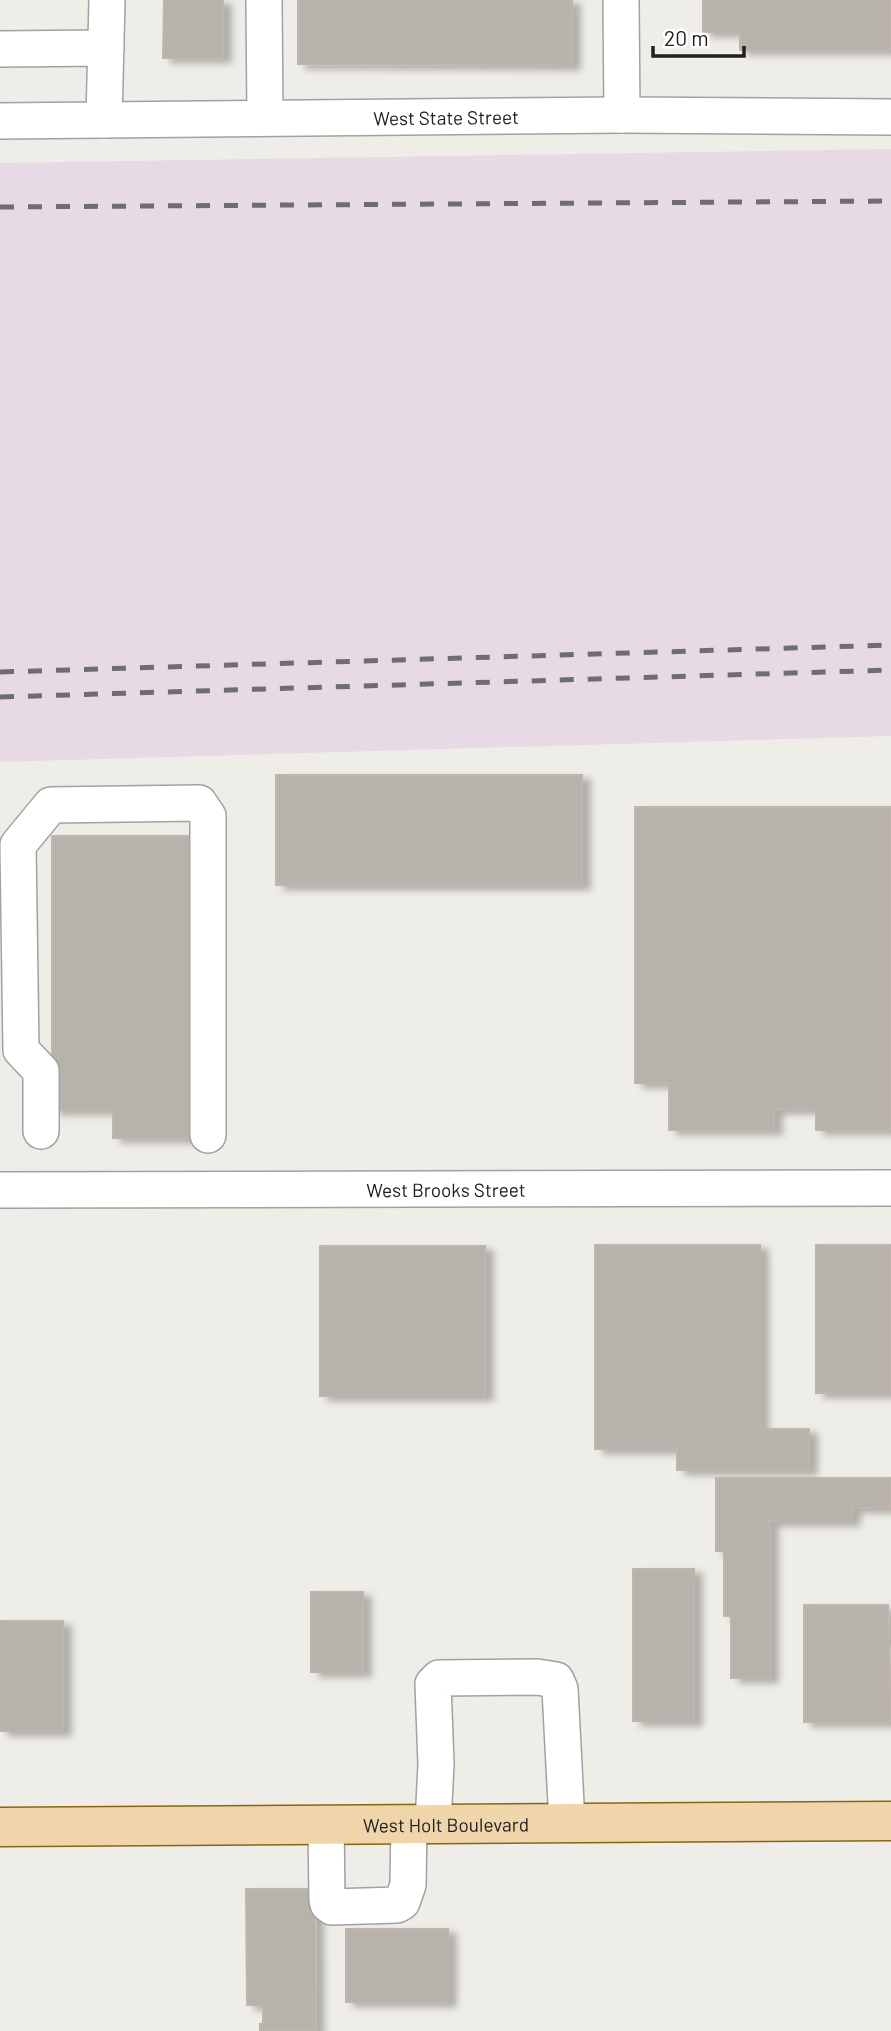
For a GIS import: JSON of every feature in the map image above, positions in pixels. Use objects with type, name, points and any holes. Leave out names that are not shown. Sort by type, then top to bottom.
[{"type":"main road","name":"West Holt Boulevard","points":[[0,1827],[891,1821]]},
{"type":"street","points":[[104,120],[107,0]]},
{"type":"street","points":[[264,0],[265,118]]},
{"type":"street","points":[[621,0],[622,115]]},
{"type":"street","points":[[0,49],[106,48]]},
{"type":"street","name":"West State Street","points":[[0,121],[622,115],[891,117]]},
{"type":"street","points":[[41,1131],[41,1071],[21,1050],[18,845],[51,805],[199,803],[208,816],[208,1135]]},
{"type":"street","name":"West Brooks Street","points":[[0,1191],[891,1188]]},
{"type":"street","points":[[326,1824],[328,1904],[332,1907],[397,1905],[402,1902],[436,1764],[433,1684],[439,1678],[537,1677],[556,1680],[560,1689],[567,1823]]},
{"type":"shaded area","points":[[891,149],[891,736],[0,762],[0,163]]},
{"type":"building","points":[[164,0],[223,0],[223,58],[163,58]]},
{"type":"building","points":[[298,0],[572,0],[572,65],[298,64]]},
{"type":"building","points":[[703,0],[891,0],[891,50],[740,50],[740,32],[703,32]]},
{"type":"building","points":[[276,775],[582,775],[582,885],[276,885]]},
{"type":"building","points":[[635,807],[891,807],[891,1130],[816,1130],[816,1109],[774,1109],[774,1130],[669,1130],[669,1083],[635,1083]]},
{"type":"building","points":[[52,836],[189,836],[189,1138],[113,1138],[113,1110],[52,1110]]},
{"type":"building","points":[[595,1245],[760,1245],[760,1429],[809,1429],[809,1470],[677,1470],[677,1449],[595,1449]]},
{"type":"building","points":[[816,1245],[891,1245],[891,1393],[816,1393]]},
{"type":"building","points":[[320,1246],[485,1246],[485,1396],[320,1396]]},
{"type":"building","points":[[716,1478],[891,1478],[891,1508],[852,1508],[852,1521],[770,1521],[770,1678],[731,1678],[731,1616],[724,1616],[724,1551],[716,1551]]},
{"type":"building","points":[[633,1569],[694,1569],[694,1721],[633,1721]]},
{"type":"building","points":[[311,1592],[363,1592],[363,1672],[311,1672]]},
{"type":"building","points":[[804,1605],[888,1605],[891,1722],[804,1722]]},
{"type":"building","points":[[0,1621],[63,1621],[63,1731],[0,1731]]},
{"type":"building","points":[[246,1889],[315,1889],[316,2031],[260,2031],[260,2024],[263,2024],[263,2005],[247,2005]]},
{"type":"building","points":[[346,1929],[448,1929],[448,2002],[346,2002]]},
{"type":"railway","points":[[0,207],[891,201]]},
{"type":"railway","points":[[0,672],[891,645]]},
{"type":"railway","points":[[0,697],[891,670]]}]
